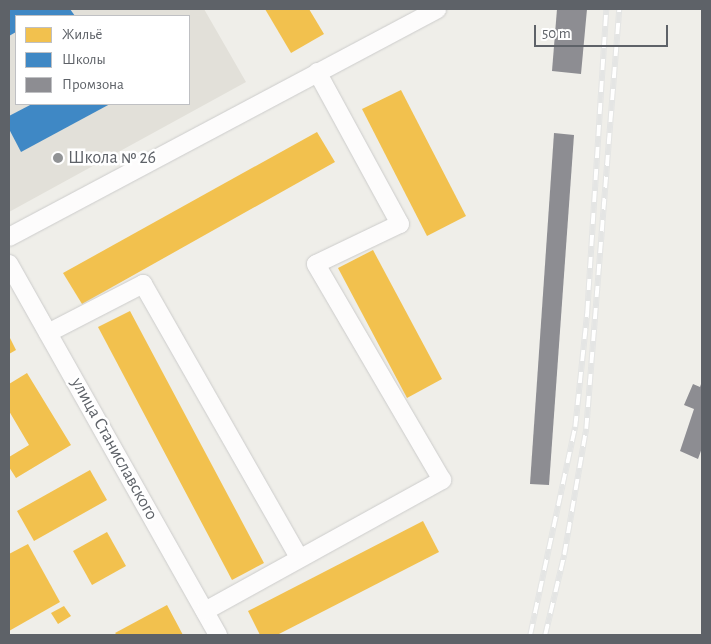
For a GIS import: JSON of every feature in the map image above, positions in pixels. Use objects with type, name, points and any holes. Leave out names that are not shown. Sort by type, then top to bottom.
[{"type":"street","points":[[9,237],[437,9]]},
{"type":"street","points":[[205,611],[442,480],[316,264],[400,224],[317,72]]},
{"type":"street","name":"улица Станиславского","points":[[9,264],[218,635]]},
{"type":"street","points":[[48,333],[144,284],[298,558]]},
{"type":"shaded area","name":"Школа № 26","points":[[9,9],[204,9],[246,82],[9,212]]},
{"type":"building: Жильё","points":[[265,9],[309,9],[324,34],[291,53]]},
{"type":"building: Жильё","points":[[401,90],[466,216],[427,236],[362,109]]},
{"type":"building: Жильё","points":[[317,132],[335,162],[82,304],[63,273]]},
{"type":"building: Жильё","points":[[373,250],[442,379],[407,398],[338,268]]},
{"type":"building: Жильё","points":[[130,311],[264,563],[232,580],[98,327]]},
{"type":"building: Жильё","points":[[9,336],[16,350],[9,354]]},
{"type":"building: Жильё","points":[[27,373],[71,445],[16,478],[9,467],[9,457],[29,445],[9,411],[9,384]]},
{"type":"building: Жильё","points":[[90,470],[107,500],[34,541],[17,511]]},
{"type":"building: Жильё","points":[[423,521],[439,552],[277,635],[260,635],[248,611]]},
{"type":"building: Жильё","points":[[107,532],[126,566],[92,585],[73,551]]},
{"type":"building: Жильё","points":[[28,544],[60,602],[9,631],[9,554]]},
{"type":"building: Жильё","points":[[167,605],[183,635],[117,635],[115,633]]},
{"type":"building: Жильё","points":[[64,606],[71,616],[58,624],[51,613]]},
{"type":"building: Школы","points":[[9,9],[70,9],[74,15],[15,15],[15,33],[9,36]]},
{"type":"building: Школы","points":[[30,105],[108,105],[21,152],[9,129],[9,116]]},
{"type":"building: Промзона","points":[[557,9],[587,9],[581,74],[552,71]]},
{"type":"building: Промзона","points":[[554,133],[574,135],[549,485],[530,484]]},
{"type":"building: Промзона","points":[[702,381],[702,448],[698,459],[680,451],[694,409],[684,405],[693,384],[700,387]]},
{"type":"railway","points":[[530,635],[575,427],[587,312],[606,9]]},
{"type":"railway","points":[[545,635],[564,555],[586,429],[619,9]]},
{"type":"place","name":"Школа № 26","points":[[58,158]]}]
